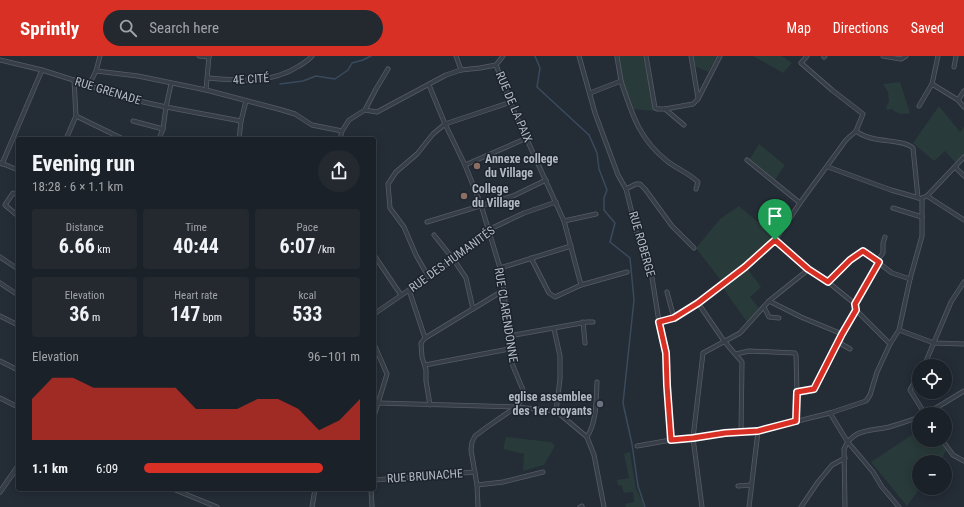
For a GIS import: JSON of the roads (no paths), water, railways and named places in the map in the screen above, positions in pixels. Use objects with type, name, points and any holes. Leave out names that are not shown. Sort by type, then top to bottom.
[{"type":"street","points":[[89,85],[96,71],[100,56]]},
{"type":"street","points":[[199,56],[209,56],[206,90]]},
{"type":"street","name":"4E CITÉ","points":[[208,78],[259,80],[280,76],[296,68],[312,56]]},
{"type":"street","points":[[456,56],[461,70]]},
{"type":"street","points":[[365,110],[377,112],[446,75],[461,70],[496,65],[503,56]]},
{"type":"street","name":"RUE ROBERGE","points":[[579,56],[595,113],[618,175],[626,189],[641,248],[651,271],[659,322],[666,353],[671,440]]},
{"type":"street","points":[[646,56],[655,108],[665,110],[693,104],[698,99],[720,56]]},
{"type":"street","points":[[691,56],[698,99]]},
{"type":"street","points":[[659,322],[674,318],[698,303],[745,267],[775,240],[800,202],[846,140],[856,131],[863,114],[801,63],[807,56]]},
{"type":"street","points":[[883,56],[901,59],[906,56]]},
{"type":"street","points":[[919,106],[932,84],[938,56]]},
{"type":"street","points":[[954,66],[956,56]]},
{"type":"street","points":[[617,57],[621,82],[635,122],[648,143],[658,153],[676,168],[694,177],[698,182],[696,189]]},
{"type":"street","name":"RUE GRENADE","points":[[0,60],[42,70],[89,85],[112,95],[241,121]]},
{"type":"street","name":"RUE DE LA PAIX","points":[[496,65],[564,221],[581,285]]},
{"type":"street","points":[[16,169],[1,163],[42,70]]},
{"type":"street","points":[[340,137],[342,131],[349,120],[365,110],[388,70]]},
{"type":"street","points":[[96,71],[138,76],[206,90],[295,114],[312,125],[342,131]]},
{"type":"street","points":[[67,137],[76,116],[74,80]]},
{"type":"street","points":[[590,93],[621,82]]},
{"type":"street","points":[[160,137],[163,129],[171,84]]},
{"type":"street","name":"RUE CLARENDONNE","points":[[429,84],[445,124],[465,165],[481,204],[500,268],[504,290],[509,349],[513,366],[523,390],[523,398],[516,407]]},
{"type":"street","points":[[932,84],[958,100],[964,107]]},
{"type":"street","points":[[958,100],[964,91]]},
{"type":"street","points":[[239,137],[241,121],[246,101]]},
{"type":"street","points":[[428,276],[416,255],[404,227],[390,208],[388,184],[396,172],[418,154],[433,134],[445,124],[511,102]]},
{"type":"street","points":[[665,110],[684,125]]},
{"type":"street","points":[[76,116],[119,137]]},
{"type":"street","points":[[133,121],[163,129]]},
{"type":"street","points":[[637,446],[671,440],[758,431],[830,413],[866,401],[870,395],[877,372],[890,344],[899,330],[910,279],[922,236],[922,217],[913,148],[909,144],[880,140],[860,134],[856,131]]},
{"type":"street","points":[[465,165],[527,138]]},
{"type":"street","points":[[828,166],[892,190],[920,198],[927,196],[964,157]]},
{"type":"street","points":[[747,160],[800,202]]},
{"type":"street","points":[[954,167],[964,176]]},
{"type":"street","points":[[427,222],[481,204],[513,196],[546,180]]},
{"type":"street","points":[[626,189],[636,184],[640,184],[672,226],[694,248]]},
{"type":"street","points":[[16,194],[13,193],[5,205],[16,214]]},
{"type":"street","points":[[927,196],[964,220]]},
{"type":"street","name":"RUE DES HUMANITÉS","points":[[376,313],[428,276],[454,260],[488,230],[524,213],[556,202]]},
{"type":"street","points":[[893,208],[922,217]]},
{"type":"street","points":[[564,221],[596,214]]},
{"type":"street","points":[[434,236],[454,260],[466,278],[473,309]]},
{"type":"street","points":[[885,237],[883,243],[884,253],[855,304],[856,310],[890,344]]},
{"type":"street","points":[[775,240],[808,269],[828,282],[855,304]]},
{"type":"street","points":[[500,268],[571,246]]},
{"type":"street","points":[[828,282],[850,260],[863,251],[892,273],[910,279]]},
{"type":"street","points":[[0,257],[16,267]]},
{"type":"street","points":[[376,258],[401,296]]},
{"type":"street","points":[[531,258],[549,293],[555,298],[581,285],[627,272]]},
{"type":"street","points":[[702,507],[693,438],[703,353],[740,333],[769,301],[808,269]]},
{"type":"street","points":[[927,359],[951,302],[964,282]]},
{"type":"street","points":[[0,283],[16,294]]},
{"type":"street","points":[[409,290],[425,338]]},
{"type":"street","points":[[430,405],[421,343],[425,338],[504,290]]},
{"type":"street","points":[[668,292],[674,318]]},
{"type":"street","points":[[769,301],[801,317],[842,334]]},
{"type":"street","points":[[698,303],[724,341],[742,362],[742,432]]},
{"type":"street","points":[[764,307],[769,316],[779,318]]},
{"type":"street","points":[[797,392],[814,389],[856,310]]},
{"type":"street","points":[[0,316],[16,324]]},
{"type":"street","points":[[509,336],[554,329],[583,322],[593,322]]},
{"type":"street","points":[[583,322],[585,343]]},
{"type":"street","points":[[554,329],[560,356],[560,379],[556,411]]},
{"type":"street","points":[[899,330],[934,343],[964,344]]},
{"type":"street","points":[[838,342],[850,349]]},
{"type":"street","points":[[425,365],[509,349]]},
{"type":"street","points":[[376,350],[387,374],[376,410]]},
{"type":"street","points":[[736,354],[749,351],[796,354],[796,421]]},
{"type":"street","points":[[0,361],[16,369]]},
{"type":"street","points":[[587,437],[594,422],[598,382]]},
{"type":"street","points":[[937,407],[964,391]]},
{"type":"street","points":[[0,398],[16,406]]},
{"type":"street","points":[[378,403],[516,407],[556,411],[587,437],[594,454],[604,507]]},
{"type":"street","points":[[478,507],[477,485],[471,450],[472,442],[475,436],[516,407]]},
{"type":"street","points":[[830,413],[847,442],[873,472],[882,487],[898,507]]},
{"type":"street","points":[[845,507],[844,449],[847,442],[863,431],[887,427],[912,419]]},
{"type":"street","points":[[749,507],[758,431]]},
{"type":"street","points":[[947,447],[953,455],[964,461]]},
{"type":"street","points":[[801,507],[832,465],[845,458]]},
{"type":"street","points":[[0,492],[16,469]]},
{"type":"street","name":"RUE BRUNACHE","points":[[376,480],[475,472]]},
{"type":"street","points":[[477,485],[503,482],[543,472]]},
{"type":"street","points":[[738,486],[752,485]]},
{"type":"street","points":[[178,491],[217,507]]},
{"type":"street","points":[[312,507],[315,491]]},
{"type":"street","points":[[371,491],[372,507]]},
{"type":"waterway","points":[[280,84],[303,81],[316,76],[335,79],[348,70],[352,63],[371,56]]},
{"type":"waterway","points":[[535,56],[540,68],[537,87],[589,135],[597,153],[599,169],[607,190],[604,198],[604,210],[615,223],[610,242],[630,258],[634,300],[623,403],[632,444],[638,486],[645,507]]},
{"type":"place","name":"Annexe college du Village","points":[[477,166]]},
{"type":"place","name":"College du Village","points":[[464,196]]},
{"type":"place","name":"eglise assemblee des 1er croyants","points":[[600,404]]}]
